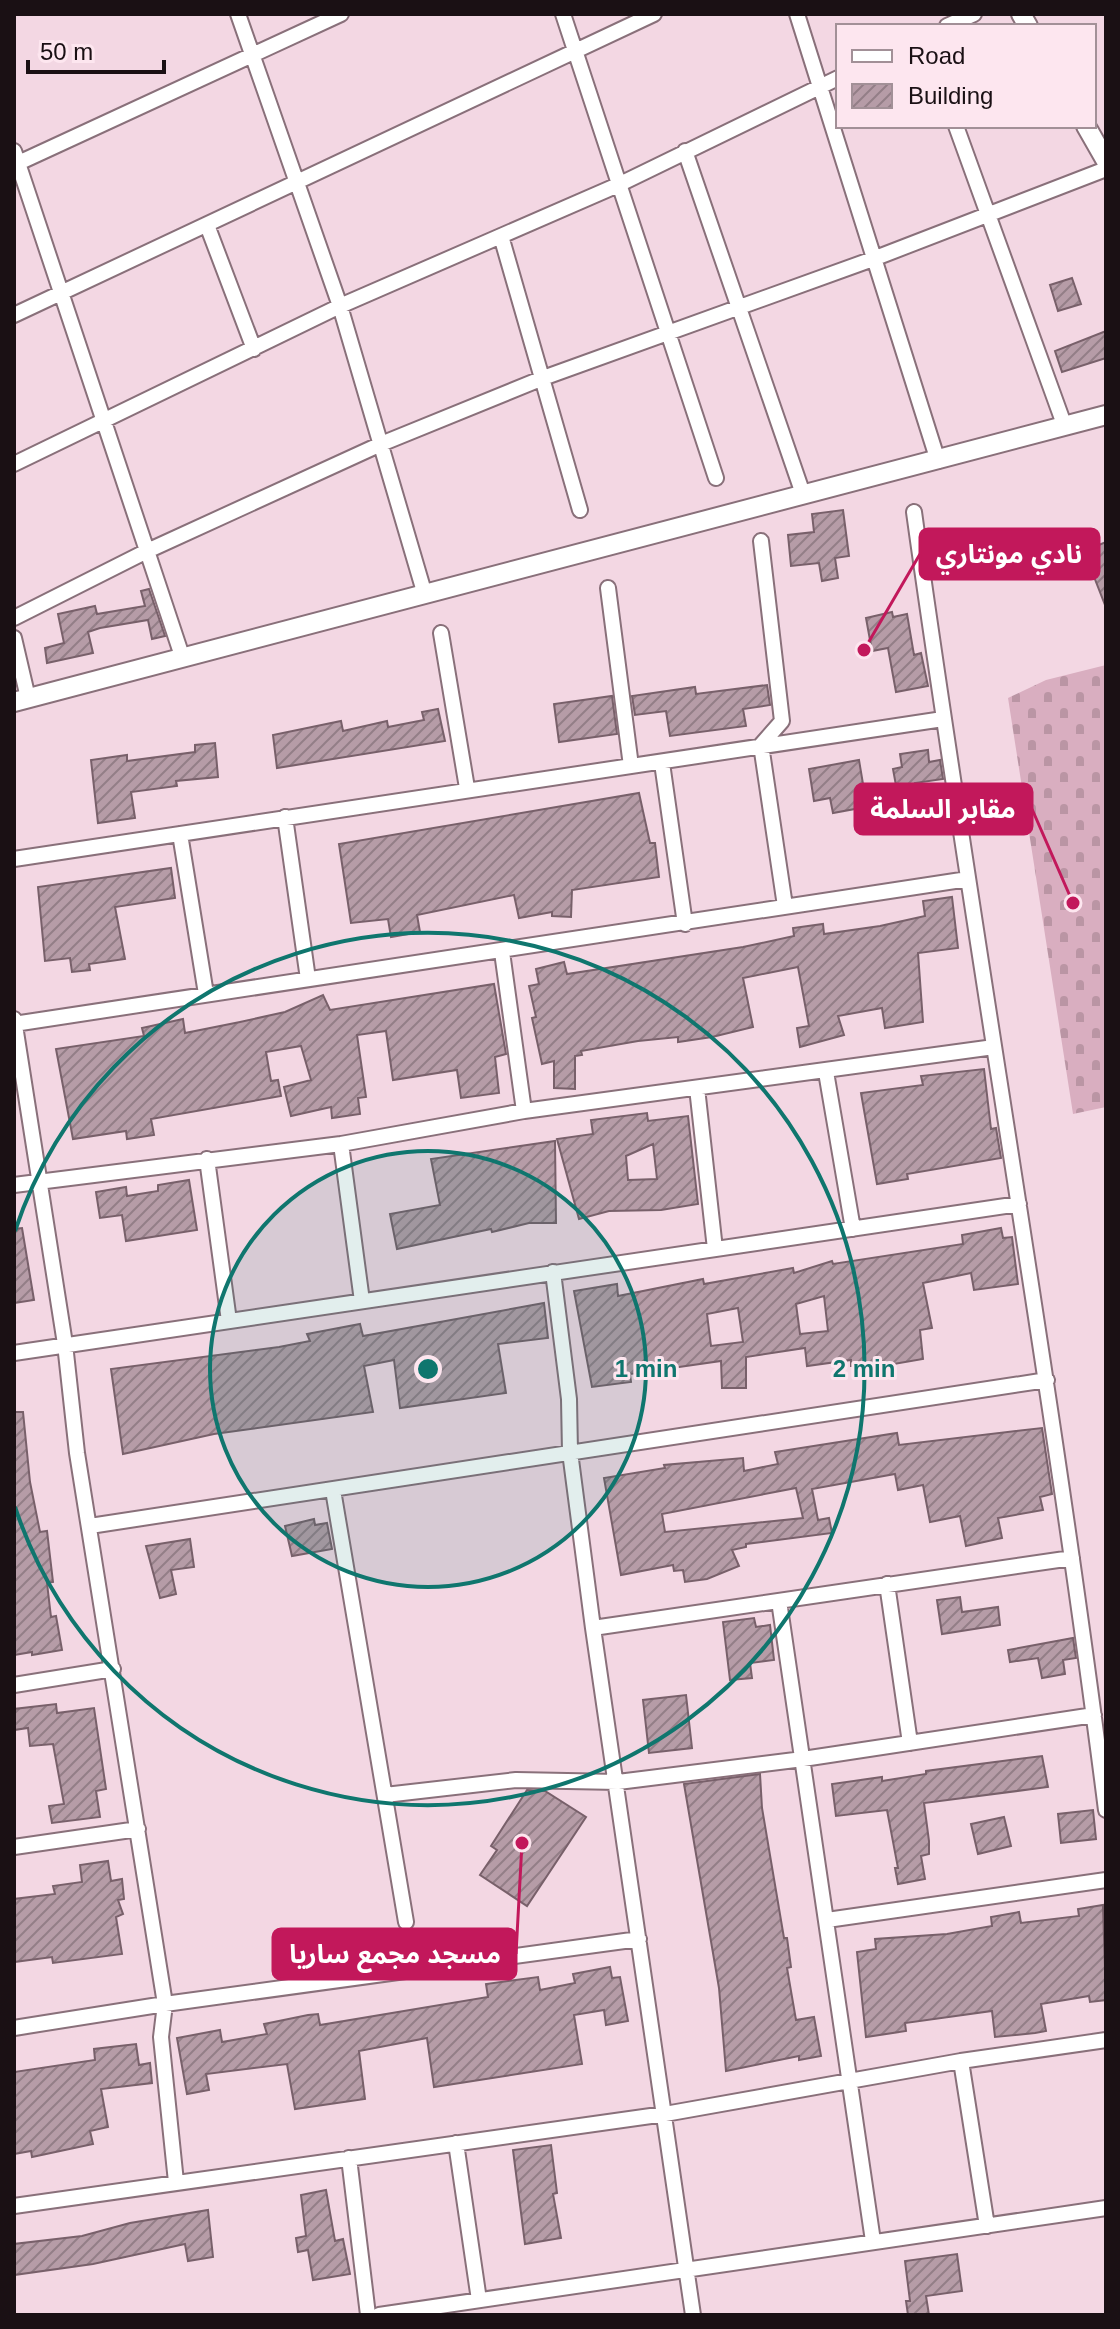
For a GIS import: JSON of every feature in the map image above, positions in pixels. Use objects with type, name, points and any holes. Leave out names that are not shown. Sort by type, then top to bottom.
[{"type":"street","points":[[238,14],[340,306],[425,595]]},
{"type":"street","points":[[183,659],[15,160],[341,14]]},
{"type":"street","points":[[563,14],[716,478]]},
{"type":"street","points":[[14,315],[654,14]]},
{"type":"street","points":[[797,14],[938,461]]},
{"type":"street","points":[[952,24],[974,14]]},
{"type":"street","points":[[14,464],[340,306],[618,185],[836,79]]},
{"type":"street","points":[[957,128],[1065,427]]},
{"type":"street","points":[[1087,128],[1106,161]]},
{"type":"street","points":[[685,151],[803,494]]},
{"type":"street","points":[[14,618],[145,552],[381,444],[543,378],[873,259],[1106,169]]},
{"type":"street","points":[[207,225],[254,349]]},
{"type":"street","points":[[501,236],[580,510]]},
{"type":"street","points":[[14,638],[21,700],[1106,415]]},
{"type":"street","points":[[914,512],[943,719],[1047,1380],[1106,1810]]},
{"type":"street","points":[[761,541],[782,721],[761,745],[785,906]]},
{"type":"street","points":[[608,588],[631,766]]},
{"type":"street","points":[[441,633],[467,788]]},
{"type":"street","points":[[14,859],[467,788],[662,763],[761,745],[943,719]]},
{"type":"street","points":[[662,763],[685,924]]},
{"type":"street","points":[[285,817],[308,979]]},
{"type":"street","points":[[180,834],[206,994]]},
{"type":"street","points":[[176,2182],[161,2037],[165,2004],[77,1453],[65,1344],[14,1022],[502,952],[968,879]]},
{"type":"street","points":[[502,952],[524,1111]]},
{"type":"street","points":[[14,1185],[341,1144],[524,1111],[994,1047]]},
{"type":"street","points":[[826,1072],[853,1229]]},
{"type":"street","points":[[697,1088],[715,1249]]},
{"type":"street","points":[[341,1144],[362,1301]]},
{"type":"street","points":[[207,1159],[229,1321]]},
{"type":"street","points":[[14,1353],[1019,1204]]},
{"type":"street","points":[[553,1272],[570,1412],[570,1452],[593,1628],[618,1782],[693,2315]]},
{"type":"street","points":[[90,1526],[1047,1380]]},
{"type":"street","points":[[333,1490],[406,1922]]},
{"type":"street","points":[[593,1628],[1072,1558]]},
{"type":"street","points":[[887,1584],[910,1743]]},
{"type":"street","points":[[779,1601],[873,2241]]},
{"type":"street","points":[[14,1685],[113,1669]]},
{"type":"street","points":[[385,1795],[516,1780],[618,1782],[803,1759],[1094,1715]]},
{"type":"street","points":[[14,1847],[138,1829]]},
{"type":"street","points":[[827,1920],[1106,1880]]},
{"type":"street","points":[[14,2028],[165,2004],[639,1939]]},
{"type":"street","points":[[14,2206],[665,2114],[961,2061],[1106,2040]]},
{"type":"street","points":[[961,2061],[987,2226]]},
{"type":"street","points":[[456,2143],[479,2300]]},
{"type":"street","points":[[349,2158],[368,2315]]},
{"type":"street","points":[[379,2315],[1106,2208]]},
{"type":"green space","points":[[1106,665],[1106,1107],[1073,1114],[1008,698],[1046,680]]},
{"type":"building","points":[[1072,278],[1081,304],[1058,311],[1050,285]]},
{"type":"building","points":[[1106,331],[1106,358],[1062,372],[1055,351]]},
{"type":"building","points":[[843,510],[849,556],[835,558],[838,578],[822,581],[819,563],[791,566],[788,535],[814,532],[812,514]]},
{"type":"building","points":[[1106,542],[1106,604],[1105,605],[1084,551]]},
{"type":"building","points":[[149,589],[165,636],[152,639],[148,620],[100,628],[88,632],[93,653],[47,663],[45,648],[64,643],[58,614],[95,606],[97,614],[145,606],[141,591]]},
{"type":"building","points":[[892,612],[893,617],[907,614],[914,655],[921,653],[928,686],[896,692],[888,648],[872,651],[866,618]]},
{"type":"building","points":[[767,685],[770,705],[743,709],[746,726],[670,736],[666,711],[635,715],[632,696],[695,687],[696,694]]},
{"type":"building","points":[[612,696],[617,734],[559,742],[554,704]]},
{"type":"building","points":[[438,709],[445,741],[277,768],[273,735],[341,721],[343,731],[387,721],[388,727],[424,720],[422,712]]},
{"type":"building","points":[[215,743],[218,777],[176,781],[177,786],[131,792],[135,818],[98,823],[91,760],[127,755],[127,761],[195,752],[195,745]]},
{"type":"building","points":[[928,750],[929,762],[940,760],[943,779],[915,783],[916,787],[910,787],[914,818],[902,820],[901,811],[857,819],[855,809],[833,813],[830,798],[814,801],[809,769],[859,760],[865,796],[897,791],[893,769],[902,767],[900,754]]},
{"type":"building","points":[[639,793],[650,843],[655,843],[659,877],[572,890],[571,917],[552,916],[552,912],[519,918],[514,895],[417,915],[420,932],[391,937],[388,919],[351,923],[339,844]]},
{"type":"building","points":[[171,868],[175,898],[115,907],[125,959],[89,964],[90,970],[72,972],[70,958],[45,961],[38,887]]},
{"type":"building","points":[[952,897],[958,948],[918,953],[923,1022],[885,1028],[882,1008],[838,1016],[844,1035],[800,1047],[797,1028],[809,1026],[798,967],[743,978],[753,1027],[678,1042],[678,1037],[581,1051],[582,1055],[575,1056],[575,1089],[554,1088],[554,1061],[542,1064],[529,986],[539,984],[536,969],[564,962],[567,974],[743,947],[794,936],[793,928],[823,924],[824,934],[880,926],[925,916],[923,901]]},
{"type":"building","points":[[494,984],[506,1054],[495,1057],[499,1093],[461,1098],[457,1070],[393,1080],[386,1031],[357,1035],[366,1097],[358,1098],[360,1114],[332,1118],[331,1107],[291,1116],[284,1087],[311,1080],[301,1046],[266,1052],[271,1081],[278,1080],[281,1096],[151,1119],[154,1135],[127,1139],[126,1131],[73,1139],[56,1049],[144,1036],[142,1028],[183,1019],[185,1033],[240,1022],[285,1012],[323,995],[330,1010]]},
{"type":"building","points":[[984,1069],[991,1129],[996,1128],[1001,1158],[907,1174],[908,1179],[877,1184],[861,1093],[923,1085],[921,1076]]},
{"type":"building","points":[[647,1113],[648,1121],[688,1116],[698,1204],[661,1210],[609,1211],[579,1219],[557,1139],[593,1134],[591,1120]],"holes":[[[653,1144],[657,1179],[628,1180],[626,1156]]]},
{"type":"building","points":[[555,1141],[556,1223],[529,1223],[492,1232],[491,1229],[397,1249],[390,1214],[440,1205],[431,1159]]},
{"type":"building","points":[[189,1180],[197,1230],[126,1241],[122,1215],[100,1218],[96,1192],[126,1187],[127,1196],[158,1191],[158,1185]]},
{"type":"building","points":[[22,1228],[34,1300],[14,1303],[14,1229]]},
{"type":"building","points":[[1001,1228],[1003,1238],[1012,1237],[1018,1284],[974,1290],[971,1273],[923,1283],[932,1328],[920,1330],[923,1359],[882,1366],[851,1366],[851,1360],[807,1366],[805,1348],[746,1357],[746,1388],[722,1388],[721,1361],[630,1374],[631,1382],[592,1387],[574,1291],[617,1284],[618,1296],[703,1279],[704,1284],[793,1268],[794,1273],[832,1261],[833,1264],[963,1244],[962,1235]],"holes":[[[824,1296],[828,1331],[800,1334],[796,1304]],[[738,1308],[743,1342],[711,1346],[707,1314]]]},
{"type":"building","points":[[544,1303],[548,1338],[498,1344],[506,1393],[400,1408],[394,1360],[364,1366],[373,1412],[214,1434],[123,1454],[111,1369],[279,1347],[310,1341],[307,1334],[360,1324],[363,1336]]},
{"type":"building","points":[[14,1412],[23,1412],[30,1482],[40,1532],[47,1531],[53,1582],[47,1583],[51,1617],[56,1616],[62,1650],[32,1655],[32,1652],[14,1655]]},
{"type":"building","points":[[1042,1428],[1052,1494],[1040,1497],[1043,1510],[998,1518],[1002,1538],[966,1546],[960,1516],[930,1522],[923,1485],[898,1490],[895,1474],[812,1489],[818,1520],[829,1518],[832,1533],[746,1544],[746,1547],[732,1550],[739,1566],[707,1579],[685,1582],[683,1570],[674,1571],[673,1565],[621,1575],[604,1478],[665,1468],[664,1465],[743,1458],[744,1471],[778,1464],[775,1452],[897,1433],[899,1445]],"holes":[[[796,1488],[803,1518],[665,1532],[662,1514]]]},
{"type":"building","points":[[314,1519],[315,1525],[327,1523],[332,1549],[292,1556],[285,1526]]},
{"type":"building","points":[[190,1539],[194,1567],[171,1570],[176,1594],[160,1598],[146,1546]]},
{"type":"building","points":[[960,1597],[962,1612],[998,1607],[1000,1625],[942,1634],[937,1600]]},
{"type":"building","points":[[754,1618],[756,1627],[770,1625],[774,1660],[750,1663],[752,1678],[730,1680],[723,1622]]},
{"type":"building","points":[[1073,1638],[1076,1658],[1063,1660],[1065,1674],[1042,1678],[1038,1658],[1010,1662],[1008,1650]]},
{"type":"building","points":[[686,1695],[692,1748],[649,1753],[643,1700]]},
{"type":"building","points":[[56,1704],[57,1713],[94,1708],[106,1789],[96,1791],[100,1817],[52,1823],[49,1806],[64,1804],[53,1744],[30,1746],[28,1728],[14,1730],[14,1709]]},
{"type":"building","points":[[1042,1756],[1048,1787],[924,1803],[929,1841],[929,1854],[921,1856],[925,1879],[898,1884],[887,1810],[836,1816],[832,1784],[882,1777],[882,1781],[926,1774],[926,1771]]},
{"type":"building","points":[[760,1774],[762,1808],[784,1938],[787,1938],[791,1967],[787,1968],[796,2020],[814,2017],[821,2056],[799,2060],[799,2056],[726,2071],[719,1988],[684,1784]]},
{"type":"building","points":[[527,1790],[545,1791],[586,1817],[527,1906],[480,1875],[497,1850],[491,1846]]},
{"type":"building","points":[[1093,1810],[1096,1839],[1061,1843],[1058,1814]]},
{"type":"building","points":[[1004,1817],[1011,1846],[978,1854],[971,1824]]},
{"type":"building","points":[[108,1861],[111,1881],[122,1879],[124,1899],[118,1900],[123,1914],[116,1917],[122,1954],[53,1963],[52,1957],[14,1962],[14,1899],[55,1894],[53,1886],[82,1882],[80,1865]]},
{"type":"building","points":[[1103,1905],[1106,2000],[1090,2002],[1089,1996],[1041,2004],[1046,2031],[1035,2033],[995,2037],[992,2011],[905,2023],[906,2031],[866,2037],[857,1952],[876,1949],[875,1939],[947,1934],[992,1926],[991,1917],[1019,1912],[1021,1923],[1079,1916],[1078,1909]]},
{"type":"building","points":[[610,1967],[612,1978],[620,1977],[628,2021],[606,2025],[604,2010],[574,2015],[582,2064],[434,2087],[427,2038],[359,2051],[365,2099],[295,2109],[287,2064],[206,2074],[209,2090],[187,2094],[177,2038],[220,2030],[222,2042],[267,2034],[264,2024],[308,2015],[318,2014],[320,2025],[488,1997],[486,1984],[538,1977],[540,1990],[575,1983],[573,1974]]},
{"type":"building","points":[[136,2044],[139,2065],[150,2063],[152,2083],[101,2089],[108,2127],[90,2131],[93,2144],[32,2157],[31,2151],[14,2154],[14,2072],[95,2060],[94,2049]]},
{"type":"building","points":[[551,2145],[557,2193],[553,2194],[561,2238],[525,2244],[513,2150]]},
{"type":"building","points":[[326,2190],[335,2241],[343,2239],[350,2274],[313,2280],[308,2250],[298,2252],[296,2238],[306,2236],[301,2195]]},
{"type":"building","points":[[208,2210],[213,2257],[188,2261],[185,2244],[93,2264],[14,2275],[14,2244],[82,2236],[130,2223]]},
{"type":"building","points":[[957,2254],[962,2291],[926,2296],[929,2315],[908,2315],[906,2301],[910,2301],[905,2261]]},
{"type":"place","name":"نادي مونتاري","points":[[864,650]]},
{"type":"place","name":"مقابر السلمة","points":[[1073,903]]},
{"type":"place","name":"مسجد مجمع ساريا","points":[[522,1843]]}]
